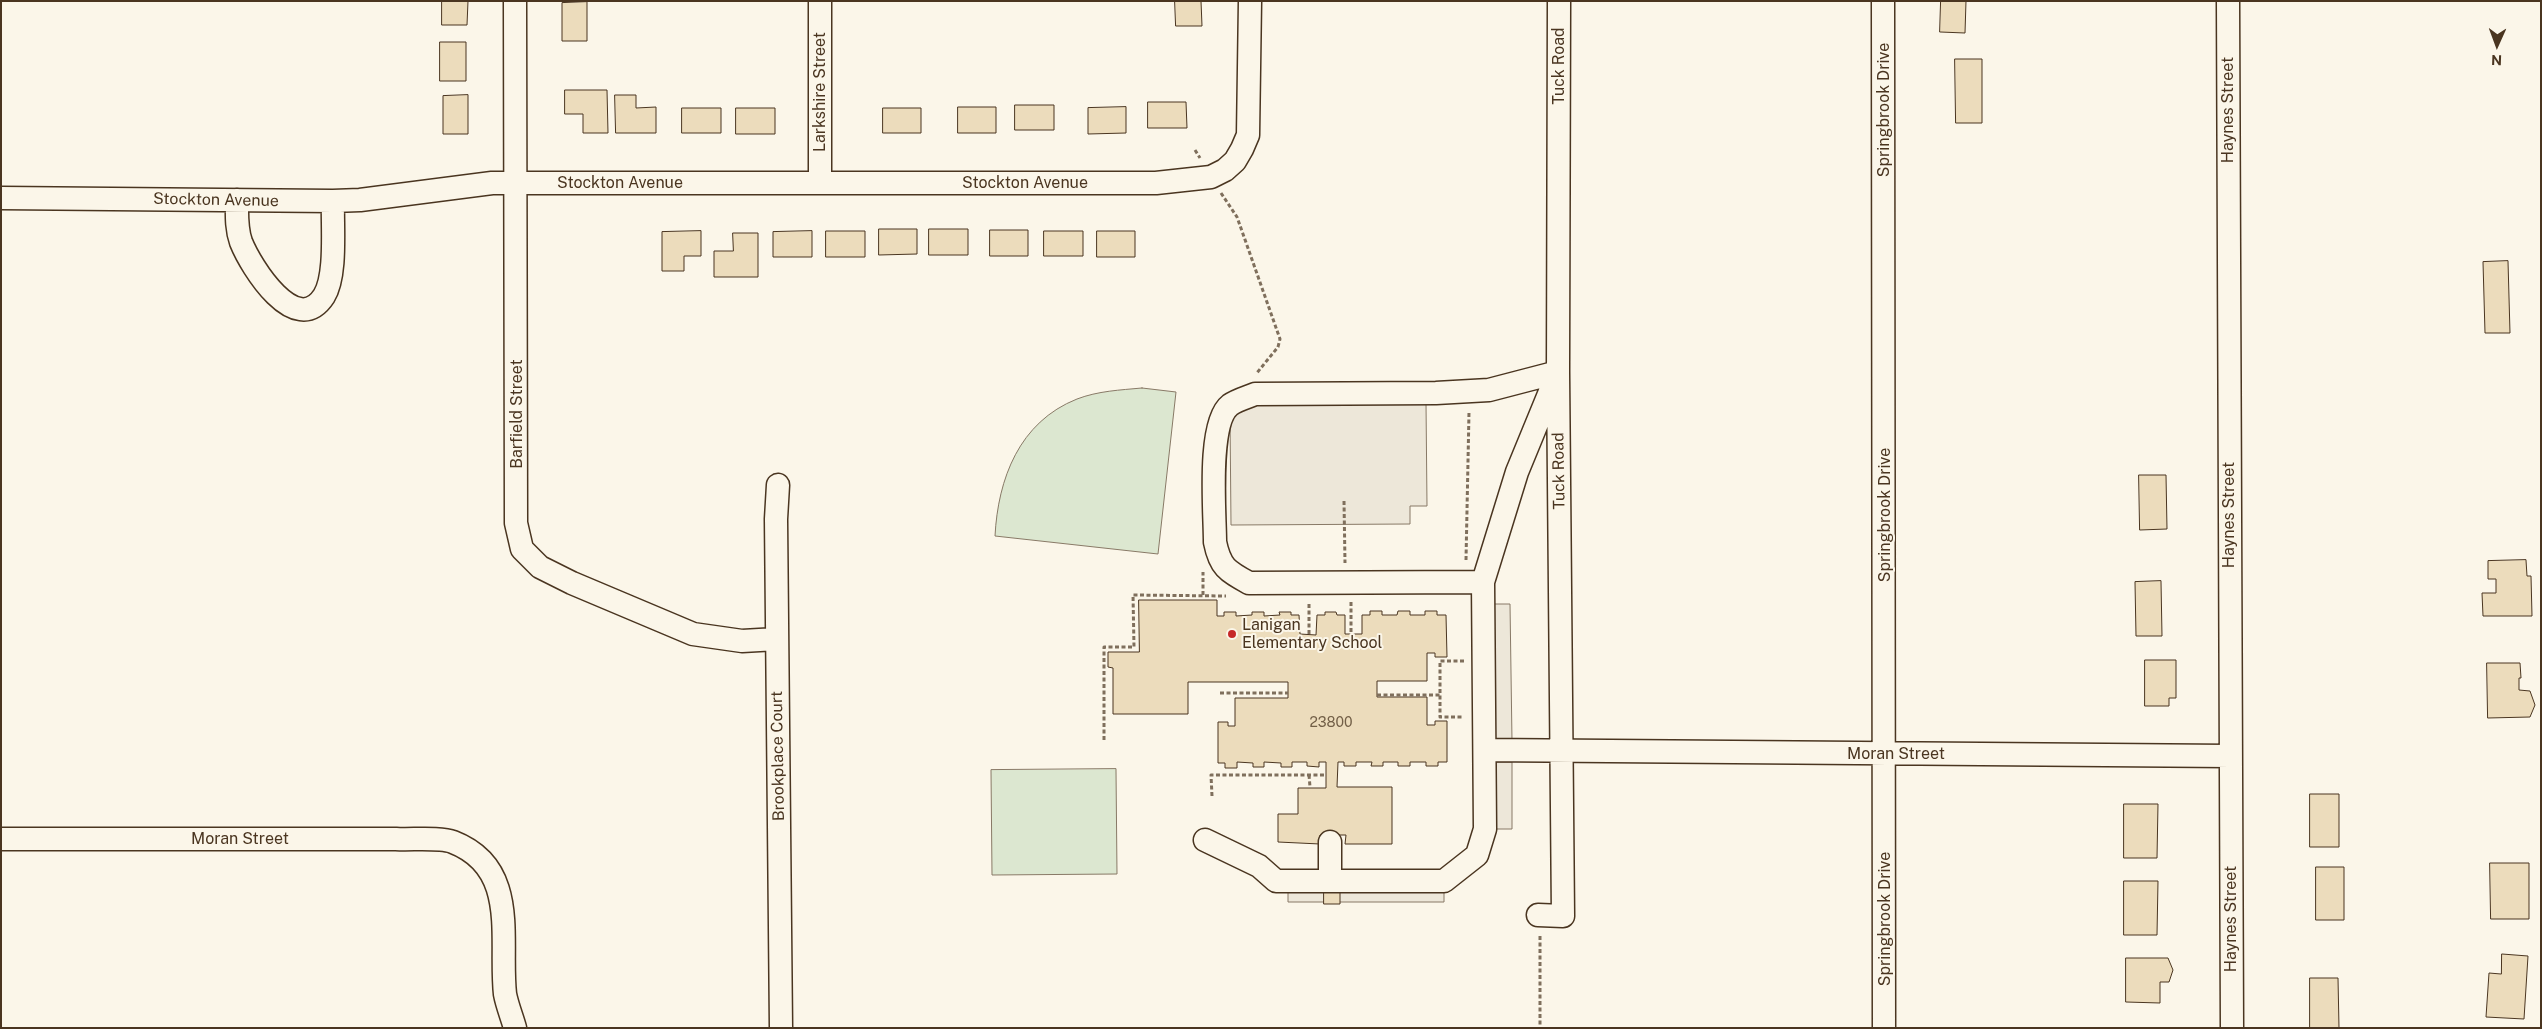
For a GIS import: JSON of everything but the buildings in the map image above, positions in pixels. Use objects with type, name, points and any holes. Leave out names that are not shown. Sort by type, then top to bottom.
[{"type":"street","name":"Barfield Street","points":[[515,1],[516,523],[522,549],[540,567],[564,579],[693,634],[742,641],[777,639]]},
{"type":"street","name":"Larkshire Street","points":[[820,1],[820,182]]},
{"type":"street","name":"Stockton Avenue","points":[[1,198],[332,201],[360,200],[471,185],[820,182],[1156,183],[1211,177],[1225,170],[1235,161],[1248,135],[1250,1]]},
{"type":"street","name":"Tuck Road","points":[[1539,915],[1563,916],[1563,752],[1558,372],[1559,1]]},
{"type":"street","name":"Springbrook Drive","points":[[1883,1],[1886,754],[1884,1028]]},
{"type":"street","name":"Haynes Street","points":[[2228,1],[2232,1028]]},
{"type":"street","points":[[237,200],[237,226],[240,240],[248,257],[286,305],[296,310],[307,310],[315,307],[325,295],[330,279],[332,201]]},
{"type":"street","points":[[1474,582],[1249,583],[1227,571],[1218,557],[1215,542],[1215,442],[1218,423],[1230,405],[1255,394],[1470,392],[1489,390],[1558,372]]},
{"type":"street","points":[[1205,840],[1259,866],[1276,881],[1444,881],[1477,855],[1485,829],[1485,750],[1474,582],[1558,372]]},
{"type":"street","name":"Brookplace Court","points":[[778,485],[776,519],[780,1028]]},
{"type":"street","name":"Moran Street","points":[[1485,750],[2230,756]]},
{"type":"street","name":"Moran Street","points":[[1,839],[396,839],[452,842],[475,855],[493,874],[503,909],[505,995],[515,1028]]},
{"type":"street","points":[[1330,842],[1330,881]]},
{"type":"path","points":[[1195,150],[1237,217],[1279,333],[1278,347],[1251,381]]},
{"type":"path","points":[[1470,392],[1474,582]]},
{"type":"path","points":[[1202,596],[1203,566]]},
{"type":"path","points":[[1104,740],[1104,647],[1134,647],[1133,595],[1232,596]]},
{"type":"path","points":[[1309,596],[1309,634]]},
{"type":"path","points":[[1469,661],[1440,659],[1440,719],[1469,718]]},
{"type":"path","points":[[1220,693],[1288,693]]},
{"type":"path","points":[[1377,695],[1440,695]]},
{"type":"path","points":[[1212,796],[1211,775],[1326,775]]},
{"type":"path","points":[[1309,775],[1310,787]]},
{"type":"path","points":[[1539,915],[1540,1028]]},
{"type":"green space","points":[[1142,388],[1176,392],[1158,554],[995,536],[1001,494],[1007,474],[1015,455],[1026,437],[1040,422],[1057,409],[1085,396],[1109,391]]},
{"type":"green space","points":[[1116,769],[1117,874],[992,875],[991,770]]},
{"type":"shaded area","points":[[1426,401],[1427,506],[1410,506],[1410,524],[1231,525],[1230,416],[1252,403]]},
{"type":"shaded area","points":[[1483,604],[1510,604],[1512,741],[1485,742]]},
{"type":"shaded area","points":[[1485,762],[1512,762],[1512,829],[1485,829]]},
{"type":"shaded area","points":[[1444,881],[1444,902],[1288,902],[1288,882]]},
{"type":"place","name":"Lanigan Elementary School","points":[[1232,634]]}]
